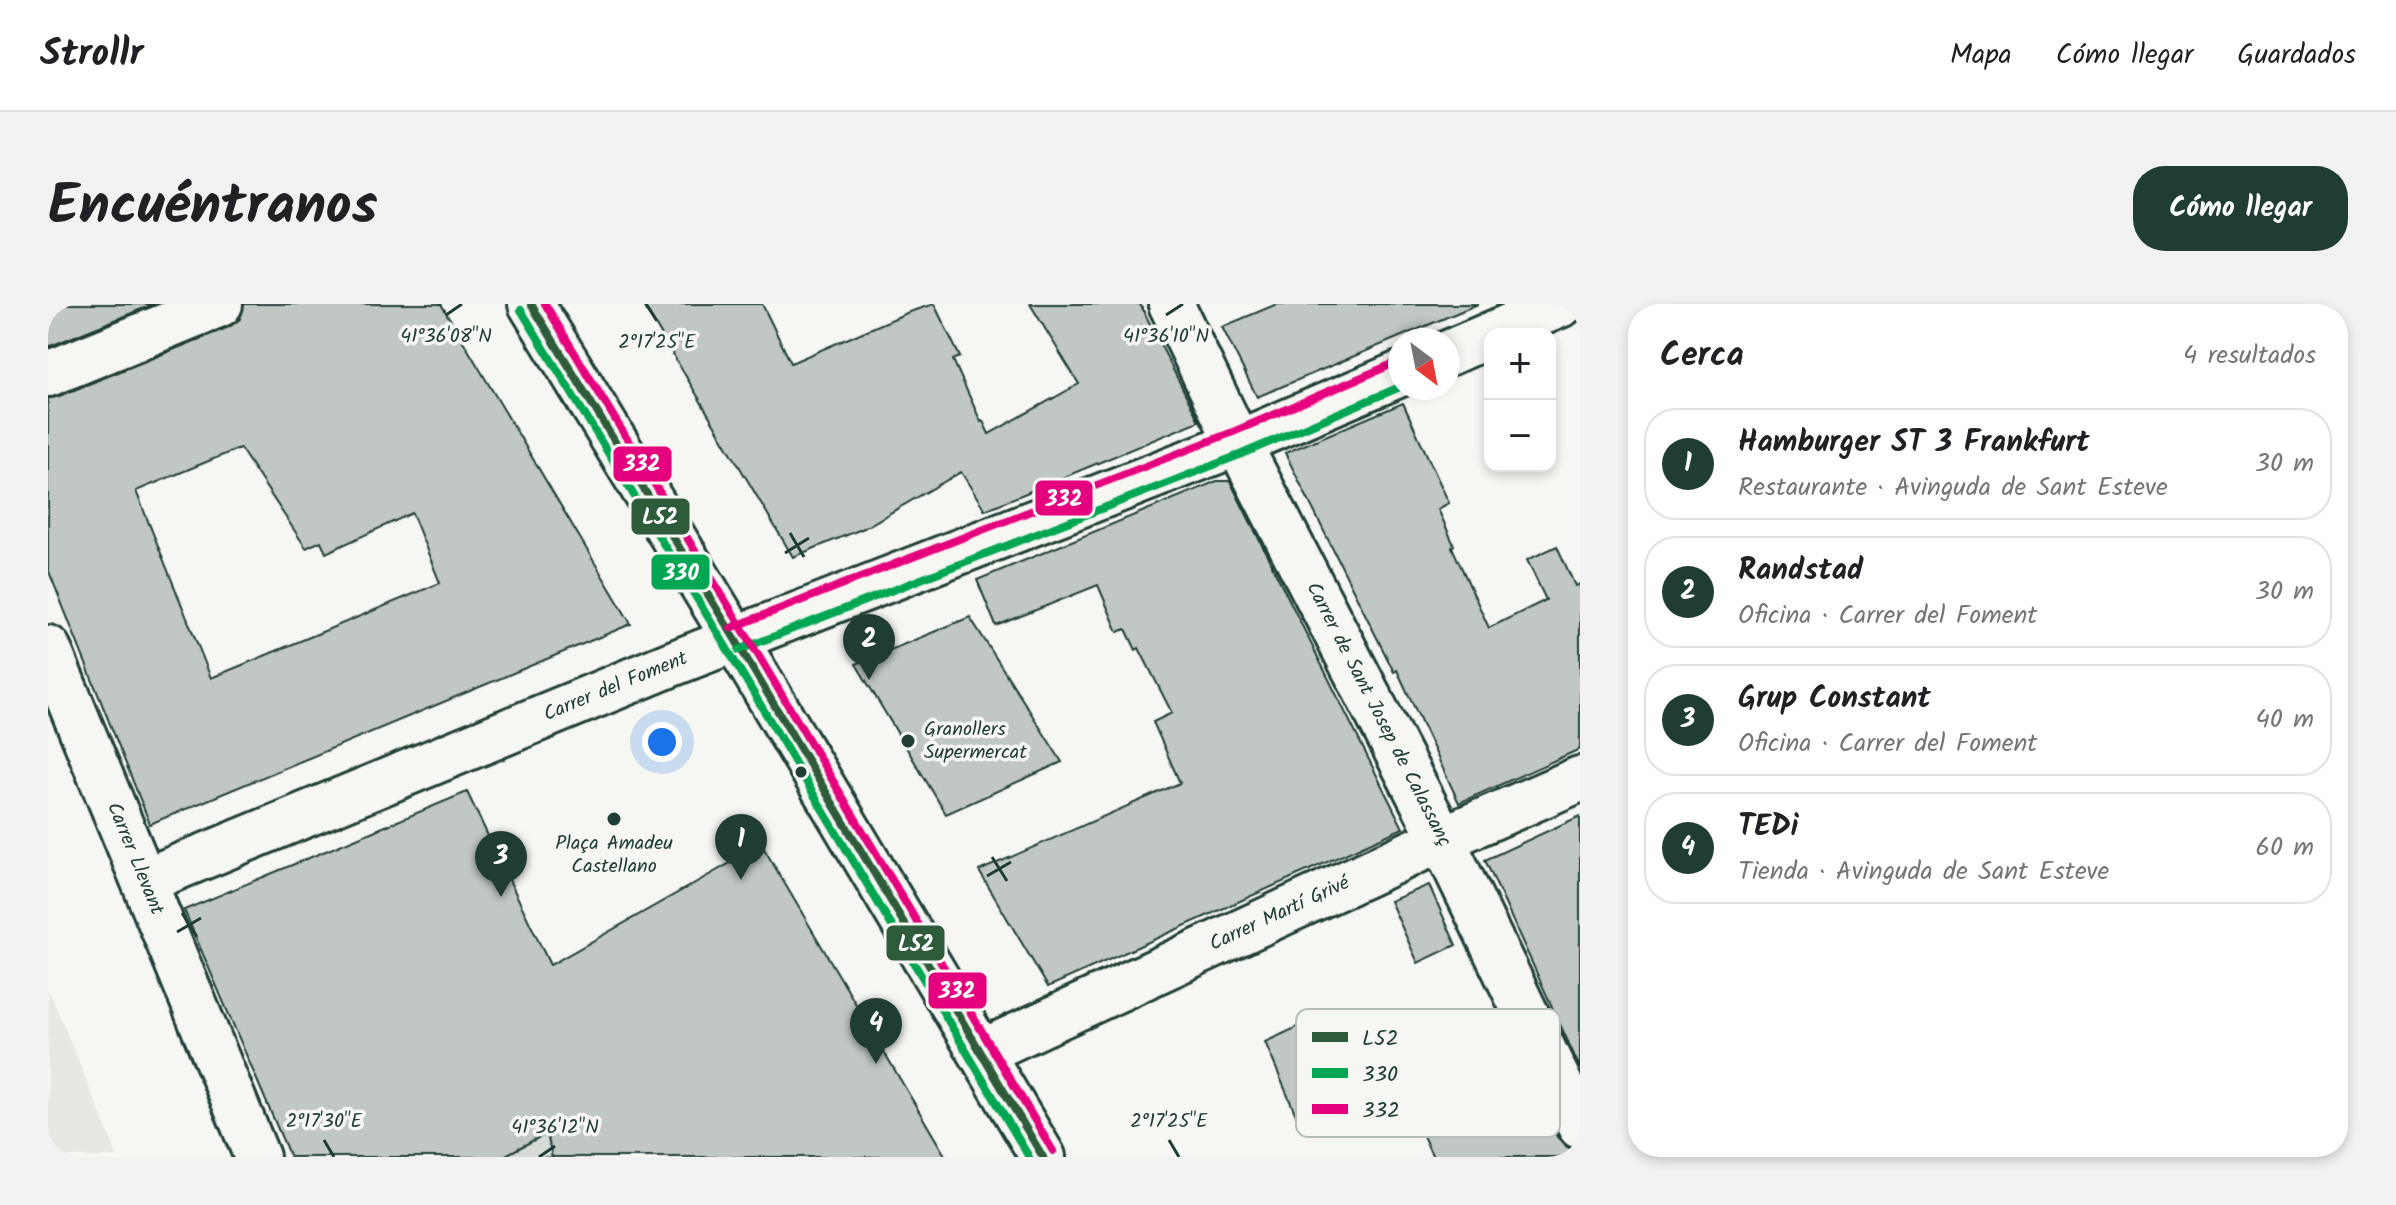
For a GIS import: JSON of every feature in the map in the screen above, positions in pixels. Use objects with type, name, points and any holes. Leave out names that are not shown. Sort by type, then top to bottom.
[{"type":"street","points":[[48,374],[220,304]]},
{"type":"street","points":[[531,304],[735,639],[1043,1157]]},
{"type":"street","name":"Carrer de Sant Josep de Calassanç","points":[[1171,304],[1238,443],[1442,839],[1524,1009]]},
{"type":"street","points":[[1505,328],[1562,304]]},
{"type":"street","points":[[1460,348],[1484,337]]},
{"type":"street","name":"Carrer del Foment","points":[[144,881],[735,639],[1238,443],[1388,379]]},
{"type":"street","name":"Carrer Llevant","points":[[48,648],[257,1157]]},
{"type":"street","name":"Carrer Martí Grivé","points":[[982,1052],[1442,839],[1580,779]]},
{"type":"street","name":"Carrer de Sant Josep de Calassanç","points":[[1560,1084],[1580,1126]]},
{"type":"shaded area","points":[[48,989],[52,998],[118,1157],[48,1157]]},
{"type":"shaded area","points":[[547,1133],[552,1157],[502,1157]]},
{"type":"building","points":[[48,304],[154,304],[48,347]]},
{"type":"building","points":[[244,304],[441,304],[631,624],[150,824],[48,569],[48,398],[229,327],[240,319]],"holes":[[[240,448],[306,548],[321,541],[326,553],[412,513],[440,583],[211,678],[136,491]]]},
{"type":"building","points":[[643,304],[762,304],[791,363],[934,304],[960,357],[953,360],[989,434],[1079,384],[1030,304],[1140,304],[1199,421],[985,510],[961,472],[864,528],[793,557]]},
{"type":"building","points":[[1277,304],[1478,304],[1421,328],[1388,328],[1388,342],[1257,397],[1222,327]]},
{"type":"building","points":[[1403,403],[1449,503],[1438,509],[1489,628],[1546,600],[1527,560],[1557,546],[1575,586],[1580,584],[1580,749],[1459,803],[1397,670],[1394,672],[1285,453]]},
{"type":"building","points":[[1217,481],[1230,481],[1403,828],[1048,987],[979,871],[1180,783],[1153,722],[1172,713],[1139,648],[1136,650],[1126,629],[1118,632],[1098,585],[996,626],[977,580]]},
{"type":"building","points":[[970,617],[1062,762],[946,814],[856,664]]},
{"type":"building","points":[[467,792],[550,965],[762,845],[946,1157],[552,1157],[547,1133],[502,1157],[290,1157],[184,910]]},
{"type":"building","points":[[1580,816],[1580,1068],[1560,1024],[1560,1009],[1553,1009],[1485,860]]},
{"type":"building","points":[[1429,885],[1456,945],[1418,963],[1390,901]]},
{"type":"building","points":[[1296,1028],[1296,1115],[1265,1042]]},
{"type":"building","points":[[1424,1137],[1557,1137],[1567,1147],[1580,1151],[1580,1157],[1433,1157]]},
{"type":"transit line","name":"L52","points":[[531,304],[735,639],[1043,1157]]},
{"type":"transit line","name":"332","points":[[545,304],[1053,1151]]},
{"type":"transit line","name":"330","points":[[521,310],[725,645],[1029,1157]]},
{"type":"transit line","name":"332","points":[[731,628],[1233,432],[1388,366]]},
{"type":"transit line","name":"330","points":[[739,650],[1242,454],[1388,392]]},
{"type":"place","name":"Randstad","points":[[869,680]]},
{"type":"place","name":"Granollers Supermercat","points":[[908,741]]},
{"type":"place","name":"Plaça Amadeu Castellano","points":[[614,819]]},
{"type":"place","name":"Hamburger ST 3 Frankfurt","points":[[741,880]]},
{"type":"place","name":"Grup Constant","points":[[501,897]]},
{"type":"place","name":"TEDi","points":[[876,1064]]}]
